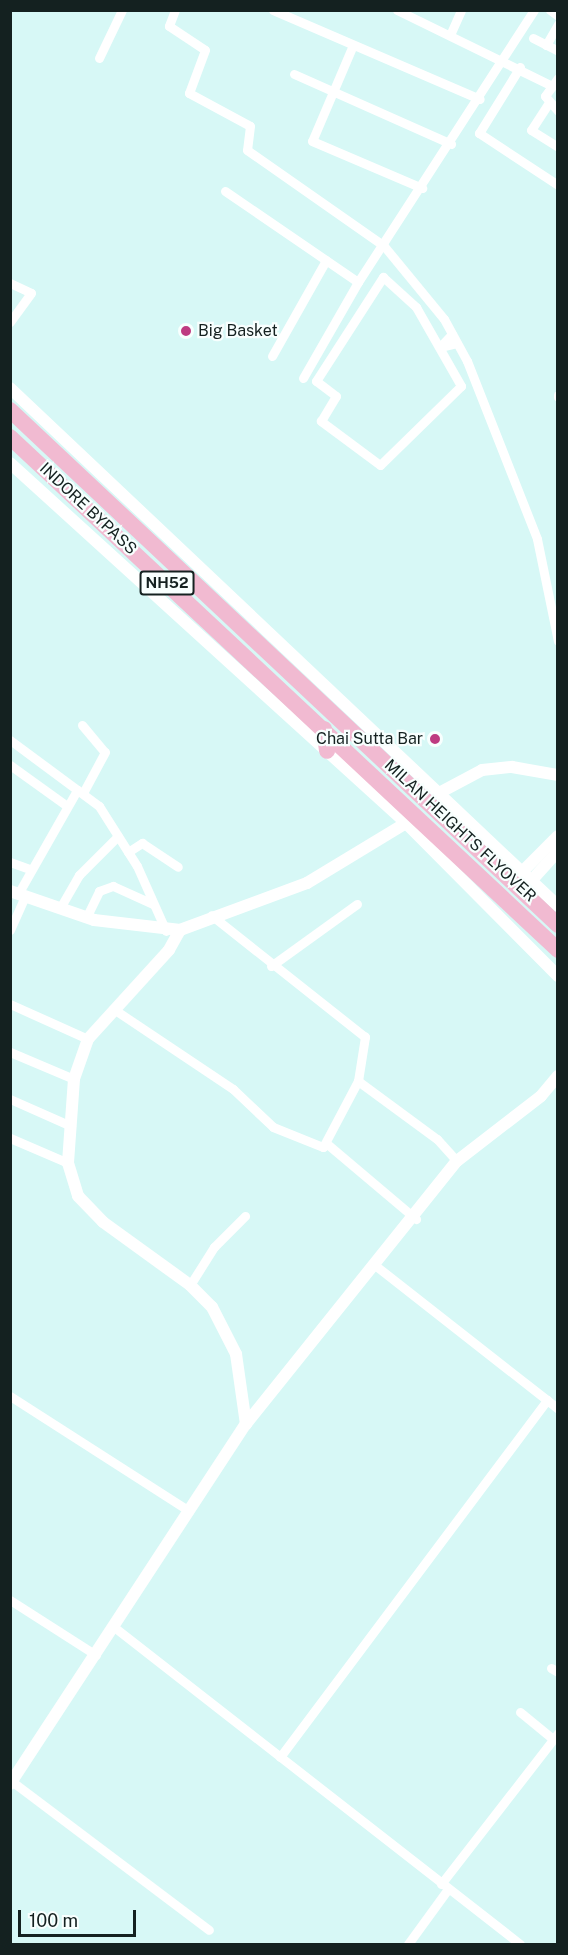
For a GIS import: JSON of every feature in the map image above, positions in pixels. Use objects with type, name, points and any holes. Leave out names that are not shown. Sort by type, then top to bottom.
[{"type":"highway","name":"INDORE BYPASS","points":[[10,410],[309,688]]},
{"type":"highway","name":"INDORE BYPASS","points":[[10,437],[324,729]]},
{"type":"highway","name":"MILAN HEIGHTS FLYOVER","points":[[309,688],[347,715],[413,786],[558,925]]},
{"type":"highway","name":"MILAN HEIGHTS FLYOVER","points":[[324,729],[399,797],[558,950]]},
{"type":"highway","points":[[324,729],[327,751]]},
{"type":"street","points":[[99,58],[122,10]]},
{"type":"street","points":[[175,10],[169,26],[206,50],[189,93],[250,126],[247,150],[384,246],[432,303],[455,339],[537,539],[558,641]]},
{"type":"street","points":[[273,10],[480,99]]},
{"type":"street","points":[[397,10],[554,81],[548,104],[531,130],[558,147]]},
{"type":"street","points":[[450,35],[461,10]]},
{"type":"street","points":[[303,378],[358,282],[506,60],[534,10]]},
{"type":"street","points":[[550,10],[558,16]]},
{"type":"street","points":[[546,45],[558,24]]},
{"type":"street","points":[[533,38],[558,51]]},
{"type":"street","points":[[353,45],[312,141],[422,188]]},
{"type":"street","points":[[520,67],[480,135],[558,185]]},
{"type":"street","points":[[294,74],[332,93],[451,144]]},
{"type":"street","points":[[548,104],[558,111]]},
{"type":"street","points":[[225,191],[358,282]]},
{"type":"street","points":[[272,356],[326,260]]},
{"type":"street","points":[[388,278],[420,314],[440,347],[459,390],[382,465],[321,421],[336,396],[316,380],[382,279],[388,278]]},
{"type":"street","points":[[10,283],[31,293],[10,322]]},
{"type":"street","points":[[420,314],[432,303]]},
{"type":"street","points":[[440,347],[455,339]]},
{"type":"street","points":[[10,388],[347,715],[439,793],[558,906]]},
{"type":"street","points":[[10,463],[406,823],[558,976]]},
{"type":"street","points":[[10,930],[18,894],[29,869],[67,806],[80,792],[105,752],[82,725]]},
{"type":"street","points":[[10,740],[80,792],[118,836],[166,932]]},
{"type":"street","points":[[10,765],[67,806]]},
{"type":"street","points":[[439,793],[482,770],[512,767],[558,775]]},
{"type":"street","points":[[18,894],[86,918],[166,932],[180,930],[212,915],[307,883],[406,823]]},
{"type":"street","points":[[60,908],[79,875],[118,836]]},
{"type":"street","points":[[527,875],[558,836]]},
{"type":"street","points":[[128,852],[142,843],[178,867]]},
{"type":"street","points":[[527,875],[558,851]]},
{"type":"street","points":[[10,862],[29,869]]},
{"type":"street","points":[[86,918],[99,891],[113,886],[153,904]]},
{"type":"street","points":[[271,966],[357,904]]},
{"type":"street","points":[[115,1010],[233,1089],[273,1127],[321,1149],[358,1081],[364,1037],[271,966],[212,915]]},
{"type":"street","points":[[180,930],[169,950],[88,1039],[74,1079],[68,1163],[78,1196],[103,1222],[190,1285],[212,1307],[236,1354],[246,1424]]},
{"type":"street","points":[[10,1004],[88,1039]]},
{"type":"street","points":[[10,1052],[74,1079]]},
{"type":"street","points":[[209,1930],[11,1782],[246,1424],[416,1219],[457,1161],[541,1096],[558,1076]]},
{"type":"street","points":[[358,1081],[437,1139],[457,1161]]},
{"type":"street","points":[[10,1099],[71,1126]]},
{"type":"street","points":[[10,1138],[68,1163]]},
{"type":"street","points":[[326,1143],[416,1219]]},
{"type":"street","points":[[190,1285],[214,1247],[245,1216]]},
{"type":"street","points":[[376,1266],[558,1409]]},
{"type":"street","points":[[10,1396],[189,1511]]},
{"type":"street","points":[[280,1757],[547,1400]]},
{"type":"street","points":[[10,1600],[96,1654]]},
{"type":"street","points":[[114,1627],[519,1944]]},
{"type":"street","points":[[408,1944],[445,1887],[556,1736],[520,1712]]},
{"type":"place","name":"Big Basket","points":[[186,331]]},
{"type":"place","name":"Chai Sutta Bar","points":[[435,739]]}]
